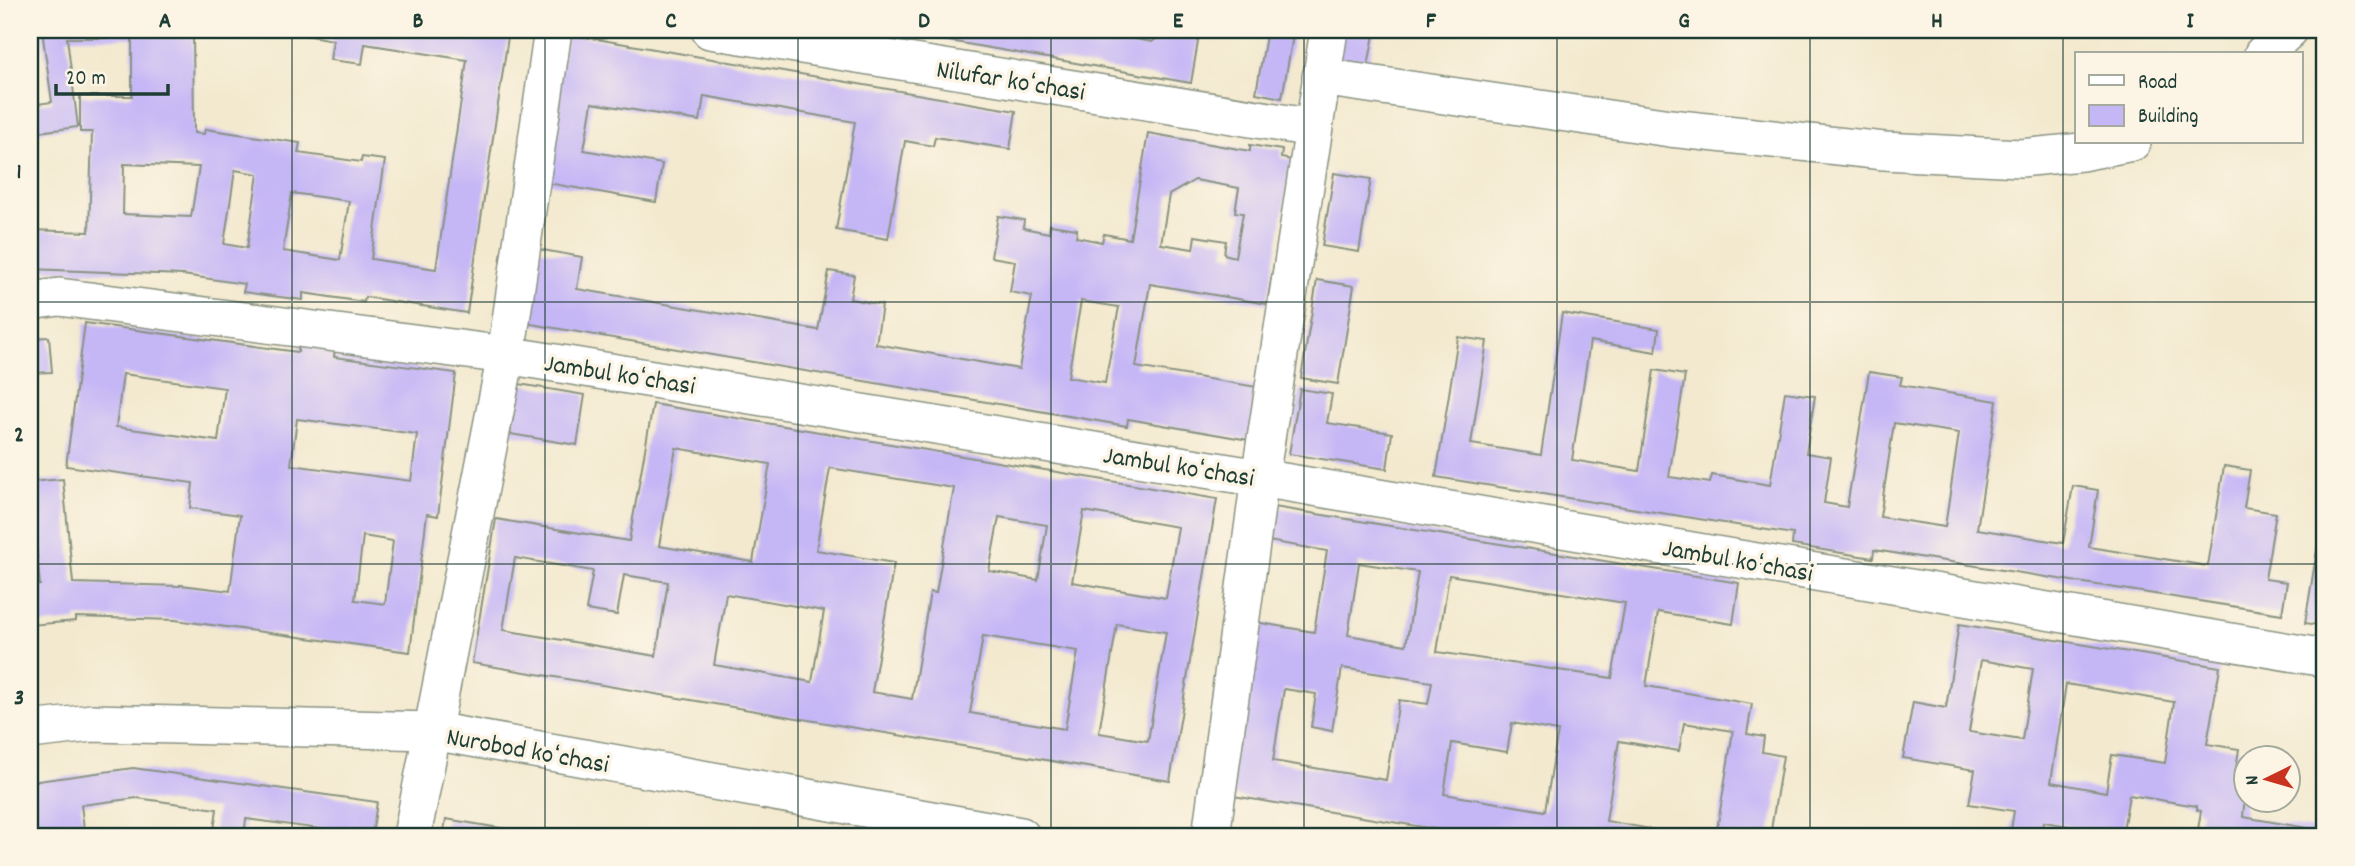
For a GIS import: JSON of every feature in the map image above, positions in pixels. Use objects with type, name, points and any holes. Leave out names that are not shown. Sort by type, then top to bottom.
[{"type":"street","points":[[412,836],[506,355],[553,30]]},
{"type":"street","name":"Nilufar koʻchasi","points":[[710,30],[1313,128]]},
{"type":"street","points":[[1210,836],[1260,478],[1329,30]]},
{"type":"street","points":[[2265,52],[2289,30]]},
{"type":"street","points":[[1321,77],[1670,128],[1884,151],[2021,158],[2081,152],[2122,144]]},
{"type":"street","name":"Jambul koʻchasi","points":[[30,301],[59,297],[506,355],[1260,478],[2325,658]]},
{"type":"street","name":"Nurobod koʻchasi","points":[[30,730],[92,723],[433,731],[962,832],[1021,836]]},
{"type":"building","points":[[42,30],[193,30],[194,133],[204,134],[205,129],[300,143],[298,153],[361,162],[362,157],[385,160],[371,259],[436,269],[467,60],[365,44],[362,64],[330,60],[333,40],[278,30],[509,30],[467,313],[365,297],[364,302],[303,293],[303,300],[243,292],[245,284],[183,275],[30,269],[30,230],[89,232],[92,132],[80,132],[80,96],[132,96],[132,38],[67,38],[78,127],[30,133],[30,105],[52,102]],"holes":[[[124,164],[199,167],[191,217],[123,214]],[[235,170],[258,174],[247,248],[224,244]],[[292,193],[349,201],[340,260],[283,251]]]},
{"type":"building","points":[[886,30],[1120,30],[1119,36],[1152,42],[1168,30],[1200,30],[1191,83]]},
{"type":"building","points":[[1267,30],[1294,30],[1282,98],[1256,93]]},
{"type":"building","points":[[1339,30],[1375,30],[1367,71],[1333,65]]},
{"type":"building","points":[[567,34],[1016,111],[1010,149],[935,137],[933,146],[905,141],[888,239],[836,230],[855,122],[704,96],[700,121],[592,103],[584,150],[662,164],[656,202],[542,182]]},
{"type":"building","points":[[1148,133],[1250,151],[1250,145],[1282,150],[1281,158],[1292,160],[1267,304],[1150,284],[1136,367],[1257,387],[1249,440],[1128,419],[1127,426],[525,323],[537,249],[582,257],[577,289],[818,330],[829,271],[854,275],[850,299],[882,305],[876,344],[1019,369],[1032,296],[1010,292],[1015,261],[991,257],[998,216],[1024,220],[1023,228],[1049,233],[1050,225],[1077,229],[1076,237],[1102,242],[1104,234],[1130,239]],"holes":[[[1195,180],[1239,188],[1235,212],[1243,213],[1235,257],[1224,254],[1226,241],[1195,236],[1193,249],[1161,244],[1169,195]],[[1081,301],[1119,307],[1105,383],[1068,377]]]},
{"type":"building","points":[[1334,173],[1371,179],[1359,252],[1322,246]]},
{"type":"building","points":[[1317,280],[1354,286],[1338,384],[1301,378]]},
{"type":"building","points":[[1562,313],[1659,329],[1656,352],[1590,341],[1572,460],[1639,471],[1654,370],[1685,375],[1669,477],[1710,483],[1712,475],[1770,485],[1785,392],[1815,396],[1806,453],[1831,457],[1824,503],[1847,507],[1869,372],[1902,377],[1900,385],[1997,401],[1977,529],[2063,543],[2073,486],[2098,490],[2089,547],[2208,566],[2224,466],[2250,470],[2244,508],[2276,513],[2265,579],[2287,582],[2282,614],[1874,550],[1873,558],[1792,545],[1793,534],[1436,477],[1458,337],[1487,341],[1471,444],[1541,455]],"holes":[[[1894,423],[1959,433],[1945,527],[1880,517]]]},
{"type":"building","points":[[85,323],[298,352],[300,337],[336,342],[334,357],[456,373],[438,516],[427,514],[410,652],[175,620],[76,617],[76,621],[30,625],[30,586],[40,585],[34,525],[30,526],[30,482],[63,479],[73,583],[180,585],[230,591],[240,515],[190,508],[193,483],[66,466]],"holes":[[[123,374],[225,388],[218,441],[116,427]],[[297,419],[417,434],[411,481],[291,465]],[[363,536],[393,541],[385,604],[355,600]]]},
{"type":"building","points":[[49,337],[52,372],[30,373],[30,338]]},
{"type":"building","points":[[519,384],[585,395],[577,445],[510,434]]},
{"type":"building","points":[[1300,389],[1332,394],[1327,423],[1392,433],[1387,469],[1289,454]]},
{"type":"building","points":[[653,404],[1217,499],[1170,781],[472,663],[496,519],[629,541]],"holes":[[[676,448],[770,464],[753,562],[659,546]],[[830,468],[954,488],[936,593],[930,592],[912,699],[872,692],[894,563],[816,550]],[[1084,511],[1178,527],[1166,598],[1072,582]],[[999,517],[1047,525],[1038,580],[989,571]],[[515,558],[593,571],[586,610],[617,615],[624,575],[668,582],[656,656],[503,630]],[[726,594],[824,611],[812,682],[714,665]],[[1117,624],[1166,632],[1148,741],[1099,733]],[[983,636],[1078,651],[1065,729],[970,713]]]},
{"type":"building","points":[[1274,507],[1739,583],[1733,624],[1658,612],[1646,686],[1752,704],[1747,734],[1764,737],[1762,752],[1783,756],[1770,836],[1716,836],[1733,731],[1684,723],[1679,751],[1619,741],[1606,821],[1689,836],[1478,836],[1227,795],[1255,622],[1314,632],[1327,551],[1268,541]],"holes":[[[1359,563],[1418,572],[1406,645],[1348,635]],[[1449,575],[1625,603],[1612,678],[1437,652]],[[1342,668],[1432,682],[1428,704],[1399,700],[1386,780],[1273,761],[1284,689],[1316,694],[1311,727],[1332,731]],[[1512,723],[1558,731],[1545,811],[1444,794],[1452,743],[1507,752]]]},
{"type":"building","points":[[2325,508],[2325,626],[2305,623]]},
{"type":"building","points":[[1959,624],[2220,667],[2207,744],[2232,748],[2232,814],[2325,831],[2325,836],[2197,836],[2201,811],[2197,810],[2197,806],[2129,795],[2122,836],[2092,836],[2093,830],[2044,822],[2042,836],[2010,836],[2014,811],[1969,804],[1975,770],[1903,758],[1913,702],[1946,708]],"holes":[[[1981,660],[2033,669],[2022,740],[1969,732]],[[2066,684],[2174,702],[2165,763],[2112,755],[2106,792],[2051,782]]]},
{"type":"building","points":[[133,768],[377,802],[372,836],[342,836],[343,832],[246,819],[244,836],[213,836],[217,809],[137,798],[81,805],[85,836],[30,836],[30,782]]},
{"type":"building","points":[[446,819],[541,835],[541,836],[443,836]]}]
